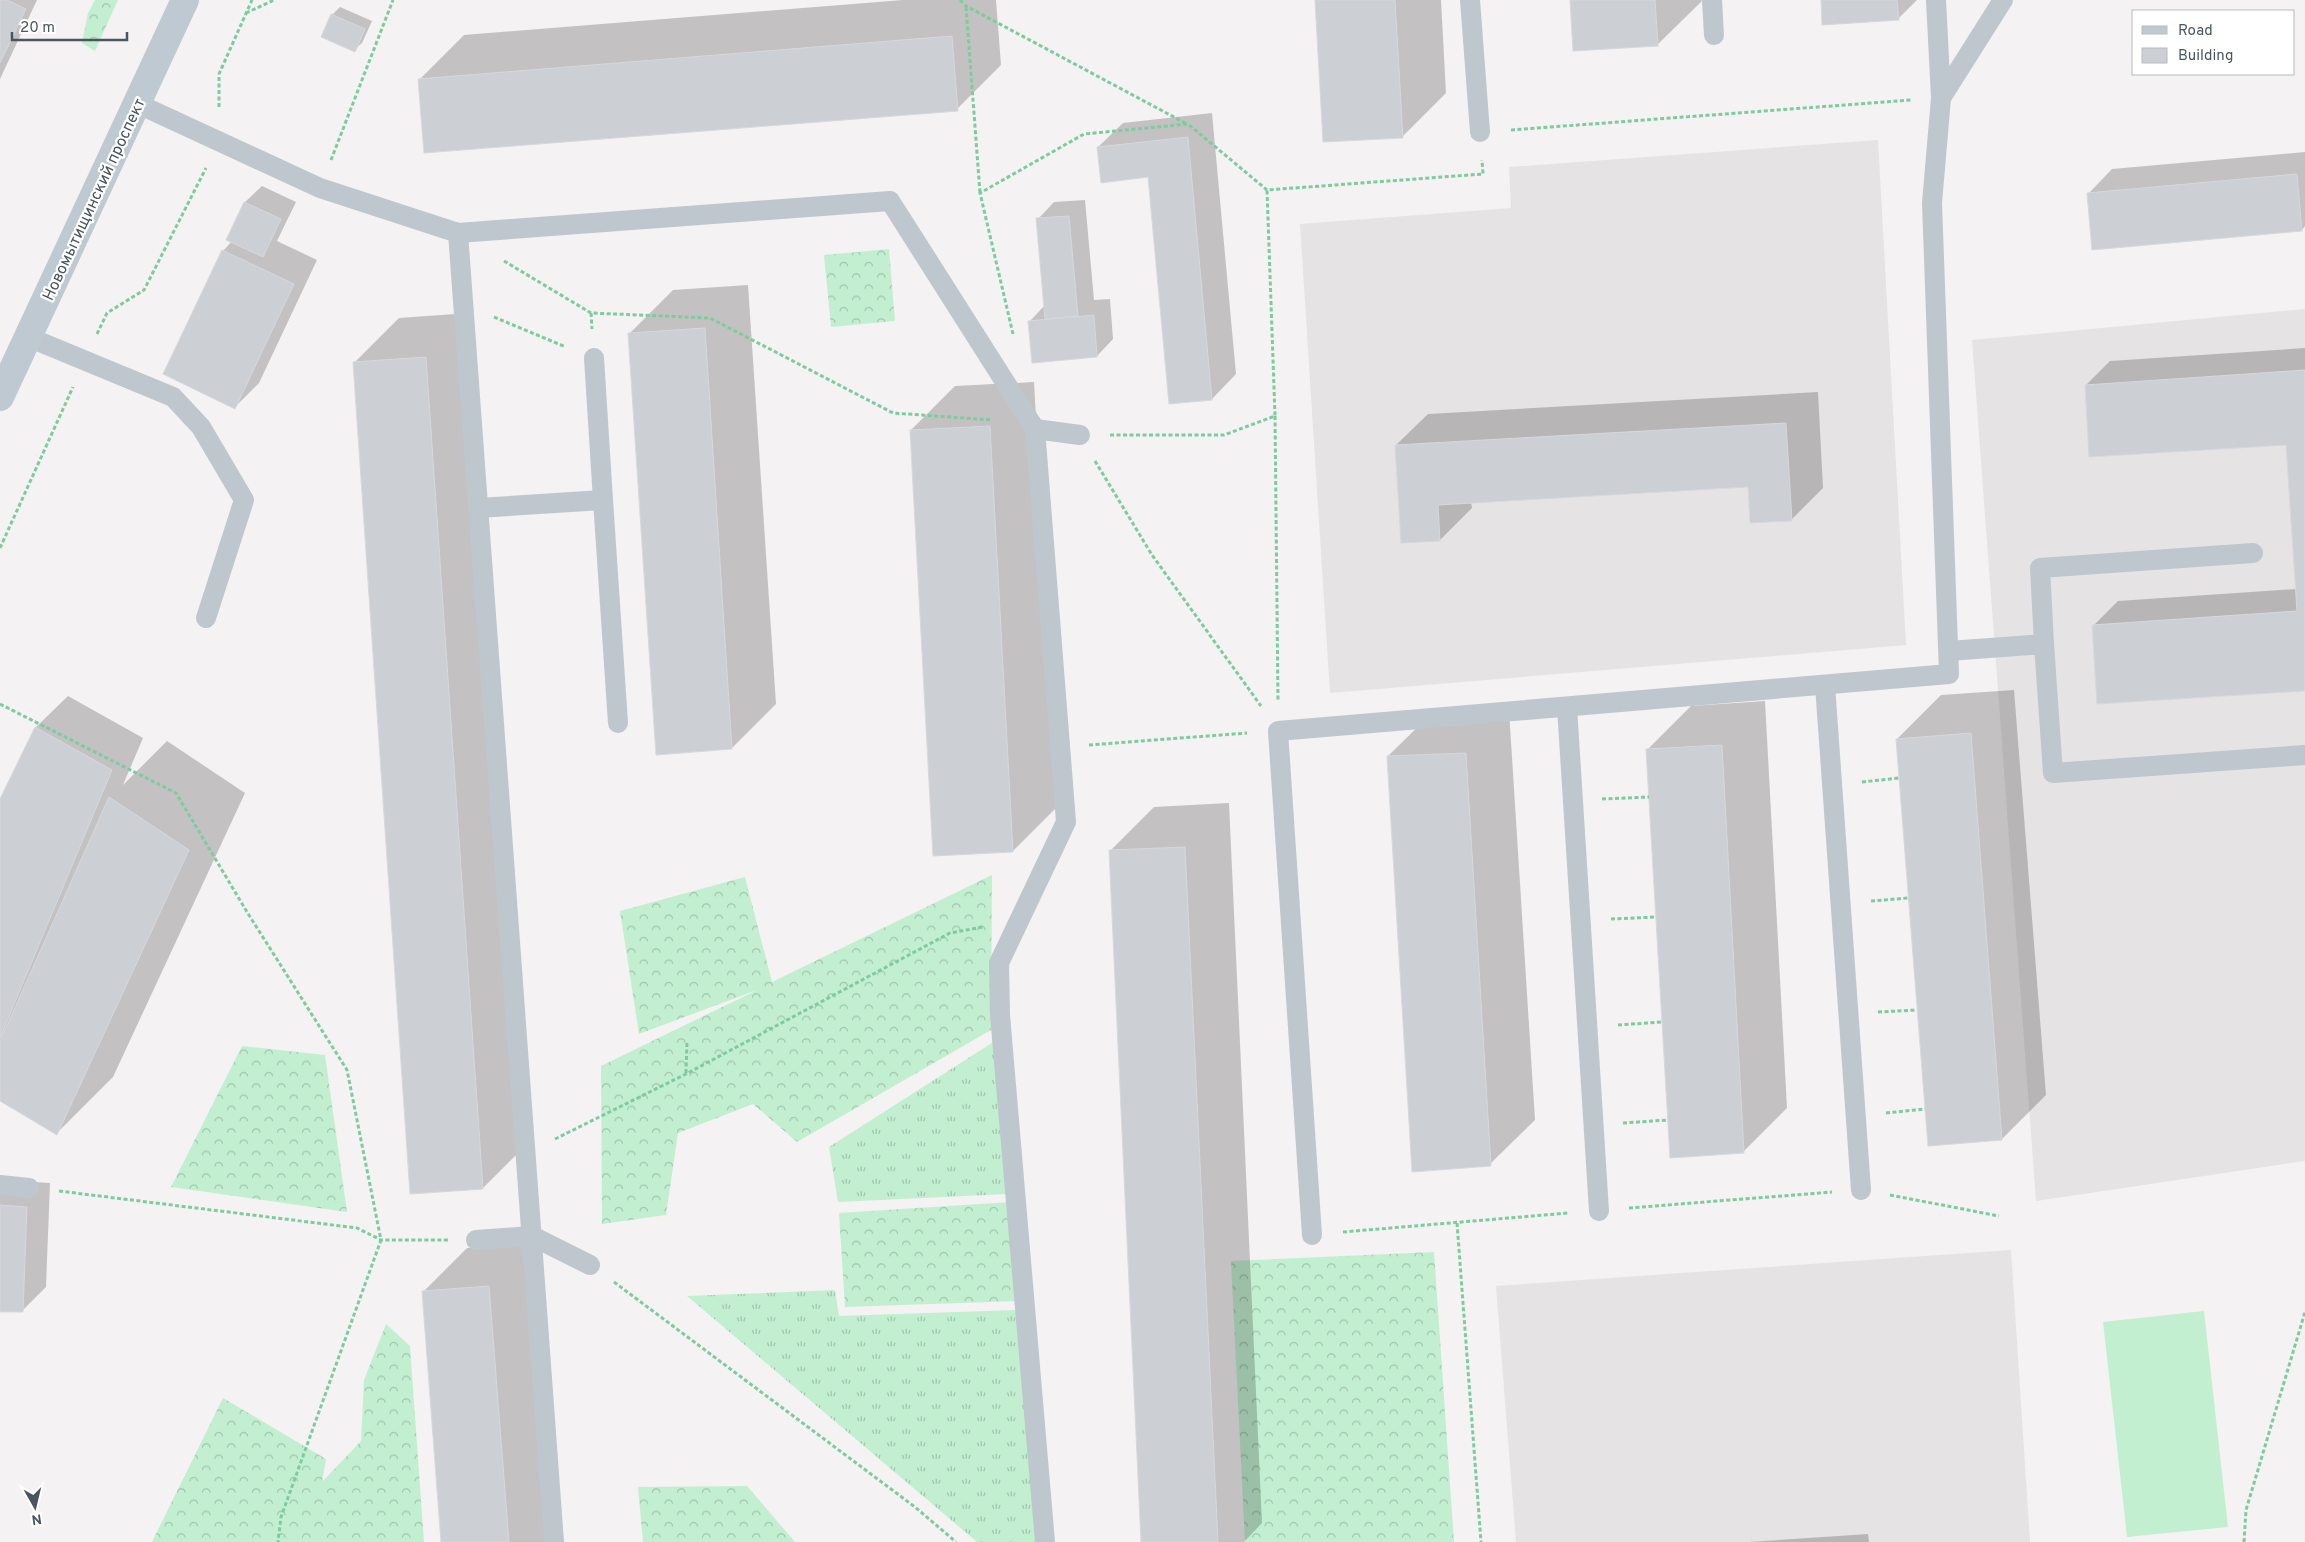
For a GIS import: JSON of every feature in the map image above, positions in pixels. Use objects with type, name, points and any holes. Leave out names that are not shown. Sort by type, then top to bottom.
[{"type":"main road","name":"Новомытищинский проспект","points":[[0,397],[185,0]]},
{"type":"lane","points":[[1470,0],[1480,132]]},
{"type":"lane","points":[[1712,0],[1714,35]]},
{"type":"lane","points":[[1312,1235],[1278,731],[1949,674],[1932,203],[1940,98],[1936,0]]},
{"type":"lane","points":[[1940,98],[2003,0]]},
{"type":"lane","points":[[136,103],[320,188],[458,233],[890,201],[1035,429],[1066,822],[999,963],[1000,1015],[1045,1542]]},
{"type":"lane","points":[[458,233],[554,1542]]},
{"type":"lane","points":[[28,337],[173,397],[201,427],[244,500],[206,618]]},
{"type":"lane","points":[[594,358],[618,723]]},
{"type":"lane","points":[[1035,429],[1080,435]]},
{"type":"lane","points":[[478,508],[603,500]]},
{"type":"lane","points":[[2253,553],[2040,568],[2053,773],[2305,755]]},
{"type":"lane","points":[[1949,651],[2044,644]]},
{"type":"lane","points":[[1825,685],[1861,1190]]},
{"type":"lane","points":[[1567,707],[1599,1211]]},
{"type":"lane","points":[[0,1185],[29,1188]]},
{"type":"lane","points":[[476,1240],[532,1236],[590,1265]]},
{"type":"path","points":[[0,548],[107,312],[144,290],[219,142],[219,74],[252,0]]},
{"type":"path","points":[[246,13],[274,0]]},
{"type":"path","points":[[320,188],[393,0]]},
{"type":"path","points":[[960,0],[966,6],[1188,124],[1267,190],[1483,174],[1480,132],[1940,98]]},
{"type":"path","points":[[966,6],[980,193],[1013,335]]},
{"type":"path","points":[[980,193],[1084,134],[1188,124]]},
{"type":"path","points":[[1267,190],[1275,416],[1278,731]]},
{"type":"path","points":[[458,233],[590,313],[710,318],[893,413],[985,419],[1035,429]]},
{"type":"path","points":[[463,304],[594,358]]},
{"type":"path","points":[[1080,435],[1224,435],[1275,416]]},
{"type":"path","points":[[1080,435],[1152,556],[1278,731]]},
{"type":"path","points":[[0,704],[176,792],[246,912],[347,1070],[381,1240],[281,1517],[278,1542]]},
{"type":"path","points":[[1060,747],[1278,731]]},
{"type":"path","points":[[1832,786],[1899,778]]},
{"type":"path","points":[[1572,800],[1649,797]]},
{"type":"path","points":[[1841,904],[1908,898]]},
{"type":"path","points":[[1580,920],[1656,917]]},
{"type":"path","points":[[526,1154],[686,1074],[950,933],[1020,919]]},
{"type":"path","points":[[1849,1014],[1917,1010]]},
{"type":"path","points":[[1587,1028],[1662,1022]]},
{"type":"path","points":[[686,1074],[687,1041]]},
{"type":"path","points":[[1856,1115],[1925,1109]]},
{"type":"path","points":[[1593,1125],[1668,1120]]},
{"type":"path","points":[[29,1188],[357,1228],[381,1240],[476,1240]]},
{"type":"path","points":[[1312,1235],[1861,1190],[1998,1216]]},
{"type":"path","points":[[1457,1223],[1481,1542]]},
{"type":"path","points":[[590,1265],[915,1507],[956,1542]]},
{"type":"path","points":[[2244,1542],[2246,1510],[2305,1312]]},
{"type":"shaded area","points":[[1878,140],[1906,645],[1330,693],[1300,224],[1511,208],[1509,167]]},
{"type":"shaded area","points":[[2305,309],[2305,1161],[2036,1201],[1972,340]]},
{"type":"shaded area","points":[[2011,1250],[2030,1542],[1516,1542],[1496,1286]]},
{"type":"green space","points":[[95,0],[118,0],[95,51],[82,43],[88,13]]},
{"type":"green space","points":[[889,249],[895,321],[831,327],[824,255]]},
{"type":"green space","points":[[992,875],[991,1030],[797,1142],[753,1104],[678,1133],[666,1215],[602,1224],[601,1066],[757,990],[639,1034],[620,911],[745,877],[772,982]]},
{"type":"green space","points":[[995,1041],[1008,1194],[838,1202],[829,1147]]},
{"type":"green space","points":[[242,1046],[325,1055],[347,1212],[171,1187]]},
{"type":"green space","points":[[1011,1202],[1019,1301],[845,1307],[839,1213]]},
{"type":"green space","points":[[1434,1252],[1454,1542],[1245,1542],[1231,1261]]},
{"type":"green space","points":[[835,1290],[839,1316],[1016,1310],[1036,1542],[977,1542],[687,1296]]},
{"type":"green space","points":[[2204,1311],[2228,1527],[2127,1537],[2103,1322]]},
{"type":"green space","points":[[386,1324],[410,1346],[424,1542],[152,1542],[223,1398],[326,1459],[322,1482],[361,1441],[364,1380]]},
{"type":"green space","points":[[747,1486],[795,1542],[643,1542],[638,1487]]},
{"type":"building","points":[[0,0],[7,0],[26,9],[0,63]]},
{"type":"building","points":[[1315,0],[1395,0],[1403,138],[1323,142]]},
{"type":"building","points":[[1570,0],[1655,0],[1658,46],[1573,51]]},
{"type":"building","points":[[1821,0],[1897,0],[1899,20],[1822,25]]},
{"type":"building","points":[[331,14],[365,29],[355,52],[321,37]]},
{"type":"building","points":[[952,36],[958,111],[424,153],[418,79]]},
{"type":"building","points":[[1188,137],[1212,400],[1169,404],[1148,177],[1101,183],[1097,147]]},
{"type":"building","points":[[2297,174],[2302,231],[2092,250],[2087,193]]},
{"type":"building","points":[[244,202],[281,219],[263,257],[226,240]]},
{"type":"building","points":[[1069,216],[1078,316],[1045,319],[1036,218]]},
{"type":"building","points":[[222,250],[294,284],[235,409],[163,374]]},
{"type":"building","points":[[1094,315],[1097,357],[1032,363],[1028,321]]},
{"type":"building","points":[[705,328],[732,749],[656,755],[628,333]]},
{"type":"building","points":[[426,357],[483,1189],[410,1194],[353,362]]},
{"type":"building","points":[[2305,370],[2305,691],[2097,704],[2092,625],[2297,611],[2286,445],[2089,457],[2085,385]]},
{"type":"building","points":[[1786,423],[1792,521],[1750,523],[1748,487],[1438,505],[1440,541],[1401,543],[1395,445]]},
{"type":"building","points":[[990,426],[1013,852],[933,856],[910,430]]},
{"type":"building","points":[[35,727],[112,770],[0,1038],[0,799]]},
{"type":"building","points":[[1971,733],[2002,1140],[1928,1146],[1896,739]]},
{"type":"building","points":[[1722,745],[1744,1153],[1670,1158],[1646,749]]},
{"type":"building","points":[[1466,753],[1491,1166],[1412,1172],[1387,756]]},
{"type":"building","points":[[109,797],[189,850],[57,1135],[0,1101],[0,1041]]},
{"type":"building","points":[[1185,847],[1218,1542],[1141,1542],[1109,850]]},
{"type":"building","points":[[0,1205],[27,1207],[23,1312],[0,1312]]},
{"type":"building","points":[[489,1286],[509,1542],[441,1542],[422,1291]]}]
